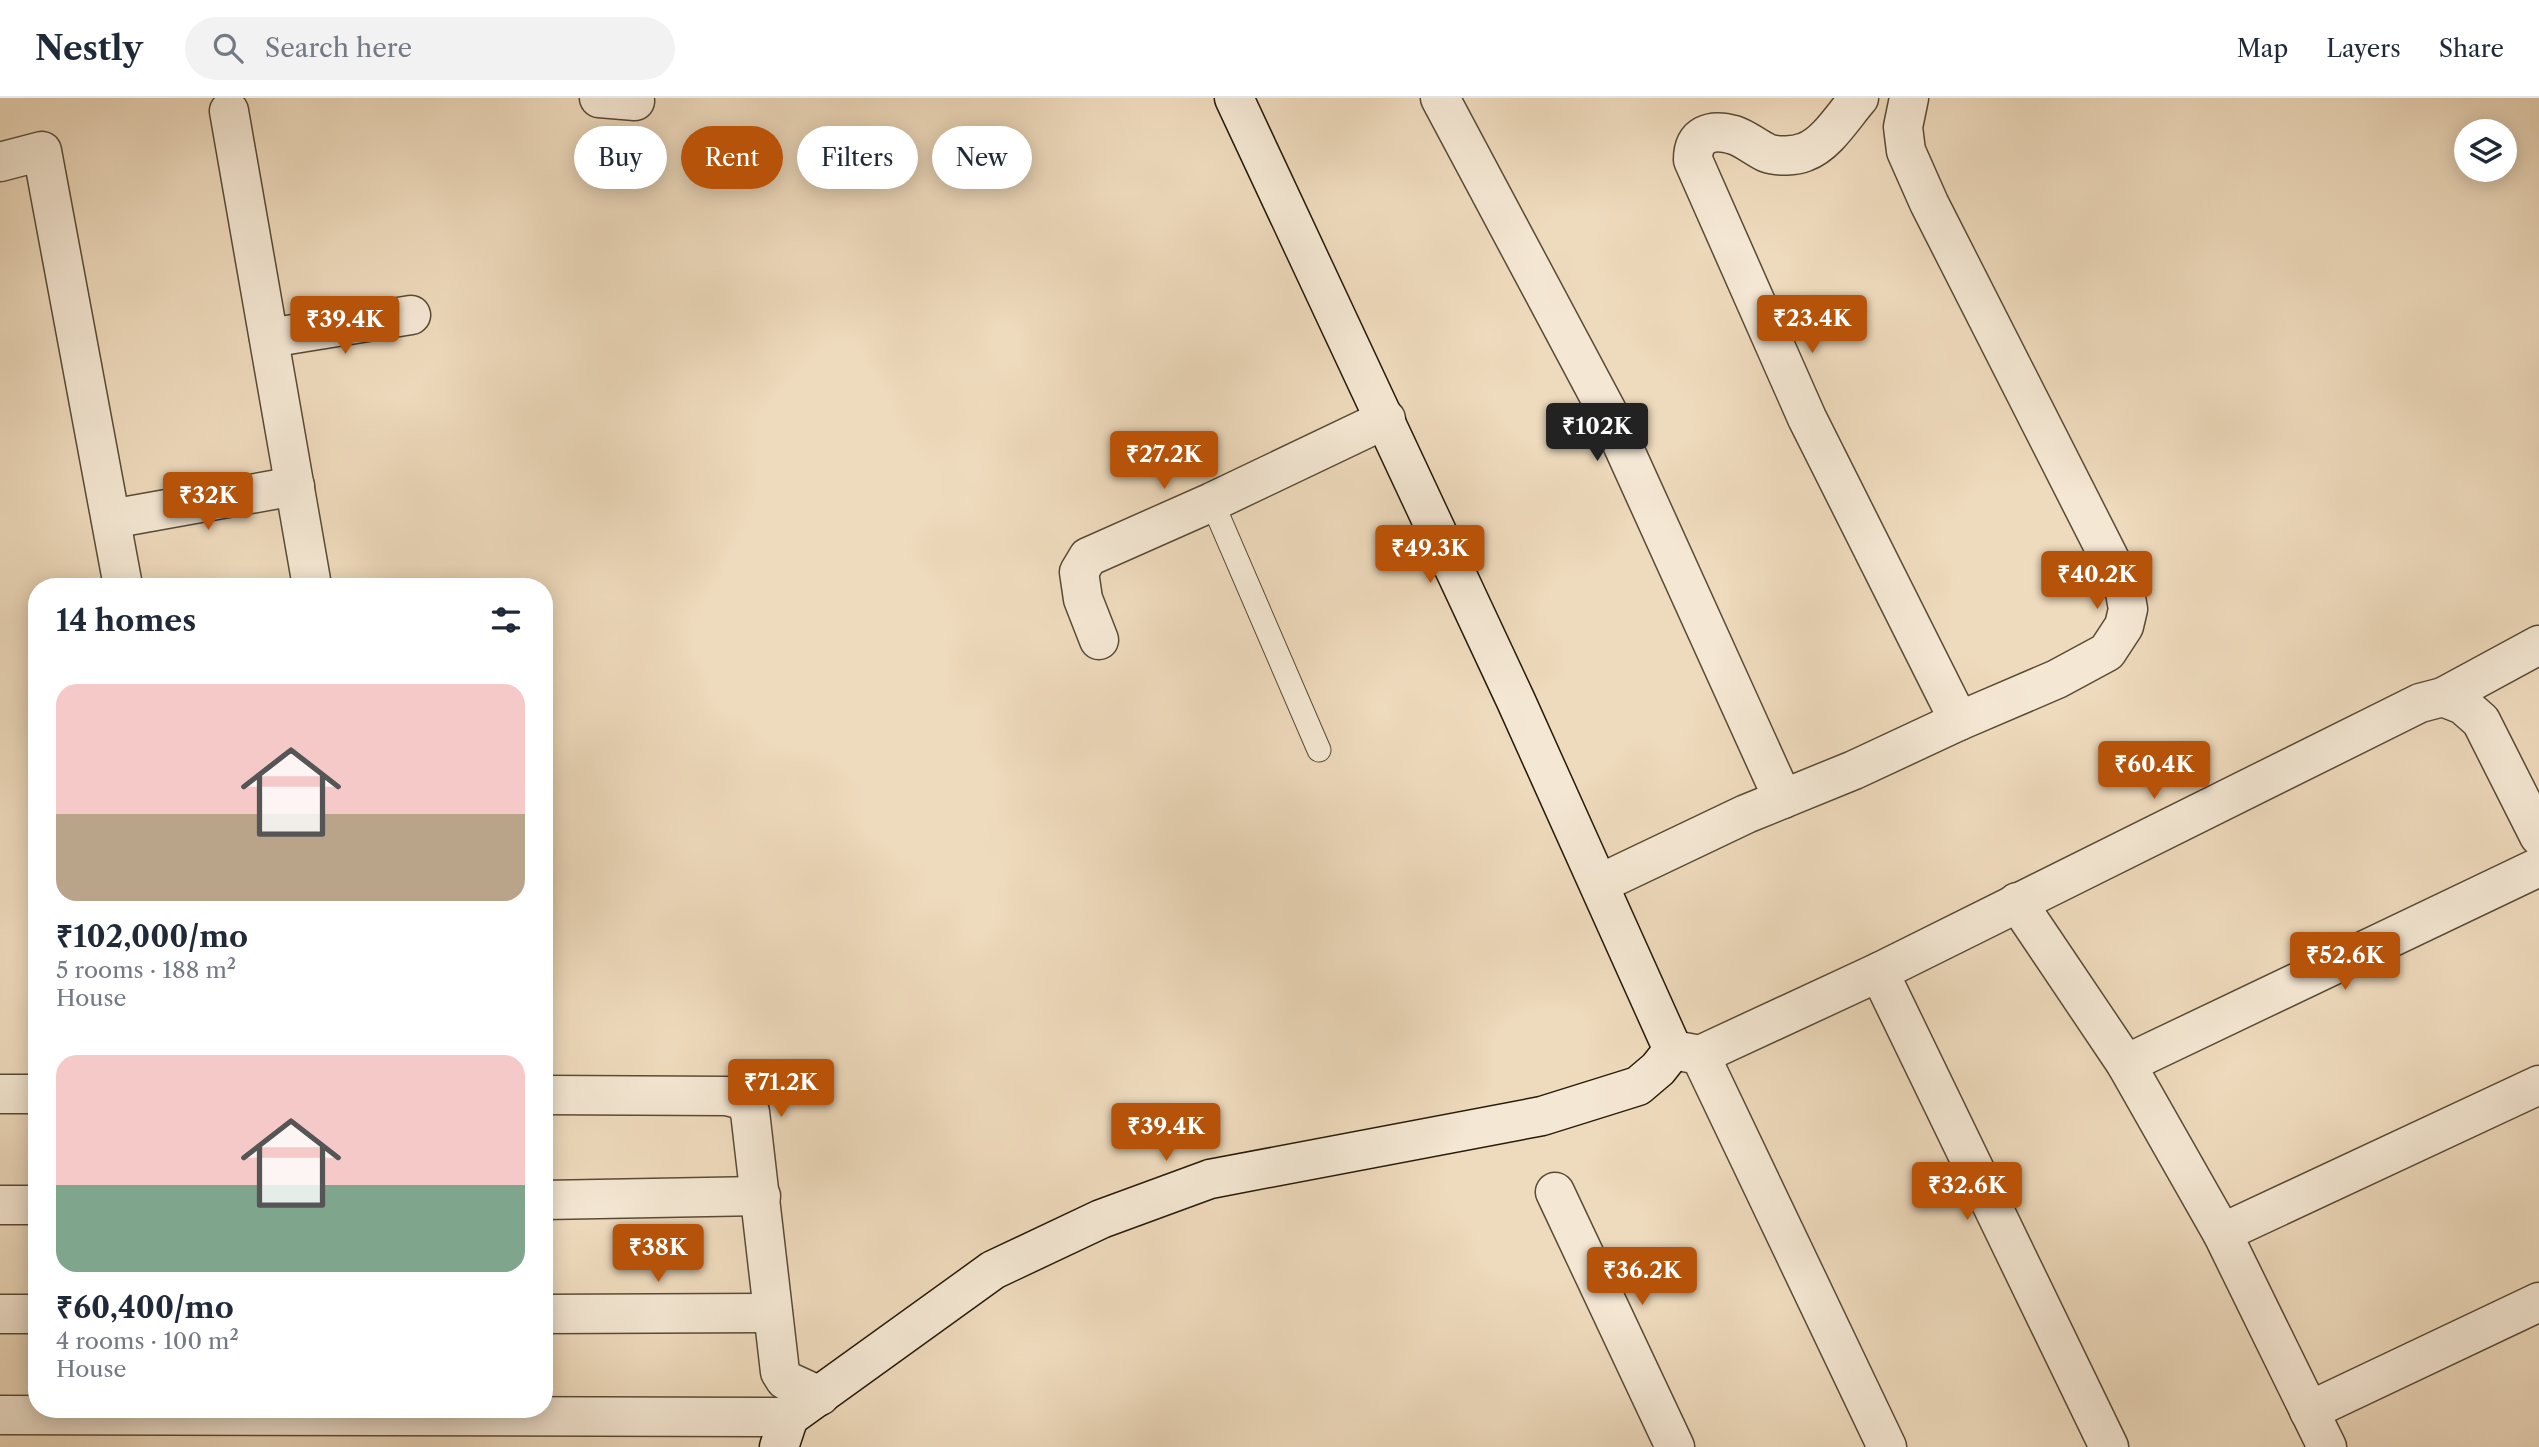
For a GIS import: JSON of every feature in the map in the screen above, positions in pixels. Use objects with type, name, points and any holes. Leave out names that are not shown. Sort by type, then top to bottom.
[{"type":"street","points":[[1234,98],[1599,884],[1887,1447]]},
{"type":"street","points":[[1440,98],[1608,413],[1783,799]]},
{"type":"street","points":[[1859,98],[1824,138],[1807,152],[1770,154],[1734,135],[1719,133],[1705,135],[1696,140],[1693,160],[1807,418],[1959,721]]},
{"type":"street","points":[[1599,884],[1746,814],[1854,770],[2057,679],[2106,652],[2124,626],[2128,609],[2124,587],[1929,204],[1906,151],[1903,127],[1909,98]]},
{"type":"street","points":[[229,111],[311,578]]},
{"type":"street","points":[[0,163],[43,151],[122,578]]},
{"type":"street","points":[[269,338],[411,315]]},
{"type":"street","points":[[1100,640],[1083,599],[1079,572],[1088,557],[1212,502],[1385,419]]},
{"type":"street","points":[[111,519],[295,486]]},
{"type":"street","points":[[61,1418],[182,1424],[796,1420],[993,1270],[1101,1219],[1210,1179],[1542,1116],[1638,1086],[1658,1069],[1686,1053],[1879,972],[2420,703],[2443,697],[2539,645]]},
{"type":"street","points":[[2443,697],[2463,705],[2481,721],[2539,836]]},
{"type":"street","points":[[2126,1064],[2539,867]]},
{"type":"street","points":[[2017,902],[2126,1064],[2222,1233],[2327,1447]]},
{"type":"street","points":[[1879,972],[2109,1447]]},
{"type":"street","points":[[2222,1233],[2539,1085]]},
{"type":"street","points":[[0,1094],[28,1094]]},
{"type":"street","points":[[553,1095],[727,1096],[743,1100],[750,1112],[780,1372],[785,1380],[796,1420]]},
{"type":"street","points":[[1555,1192],[1675,1447]]},
{"type":"street","points":[[553,1200],[761,1196]]},
{"type":"street","points":[[0,1205],[28,1205]]},
{"type":"street","points":[[2309,1411],[2539,1302]]},
{"type":"street","points":[[553,1314],[772,1313]]},
{"type":"street","points":[[0,1314],[28,1314]]},
{"type":"street","points":[[0,1415],[28,1416]]},
{"type":"lane","points":[[1212,502],[1319,750]]}]
